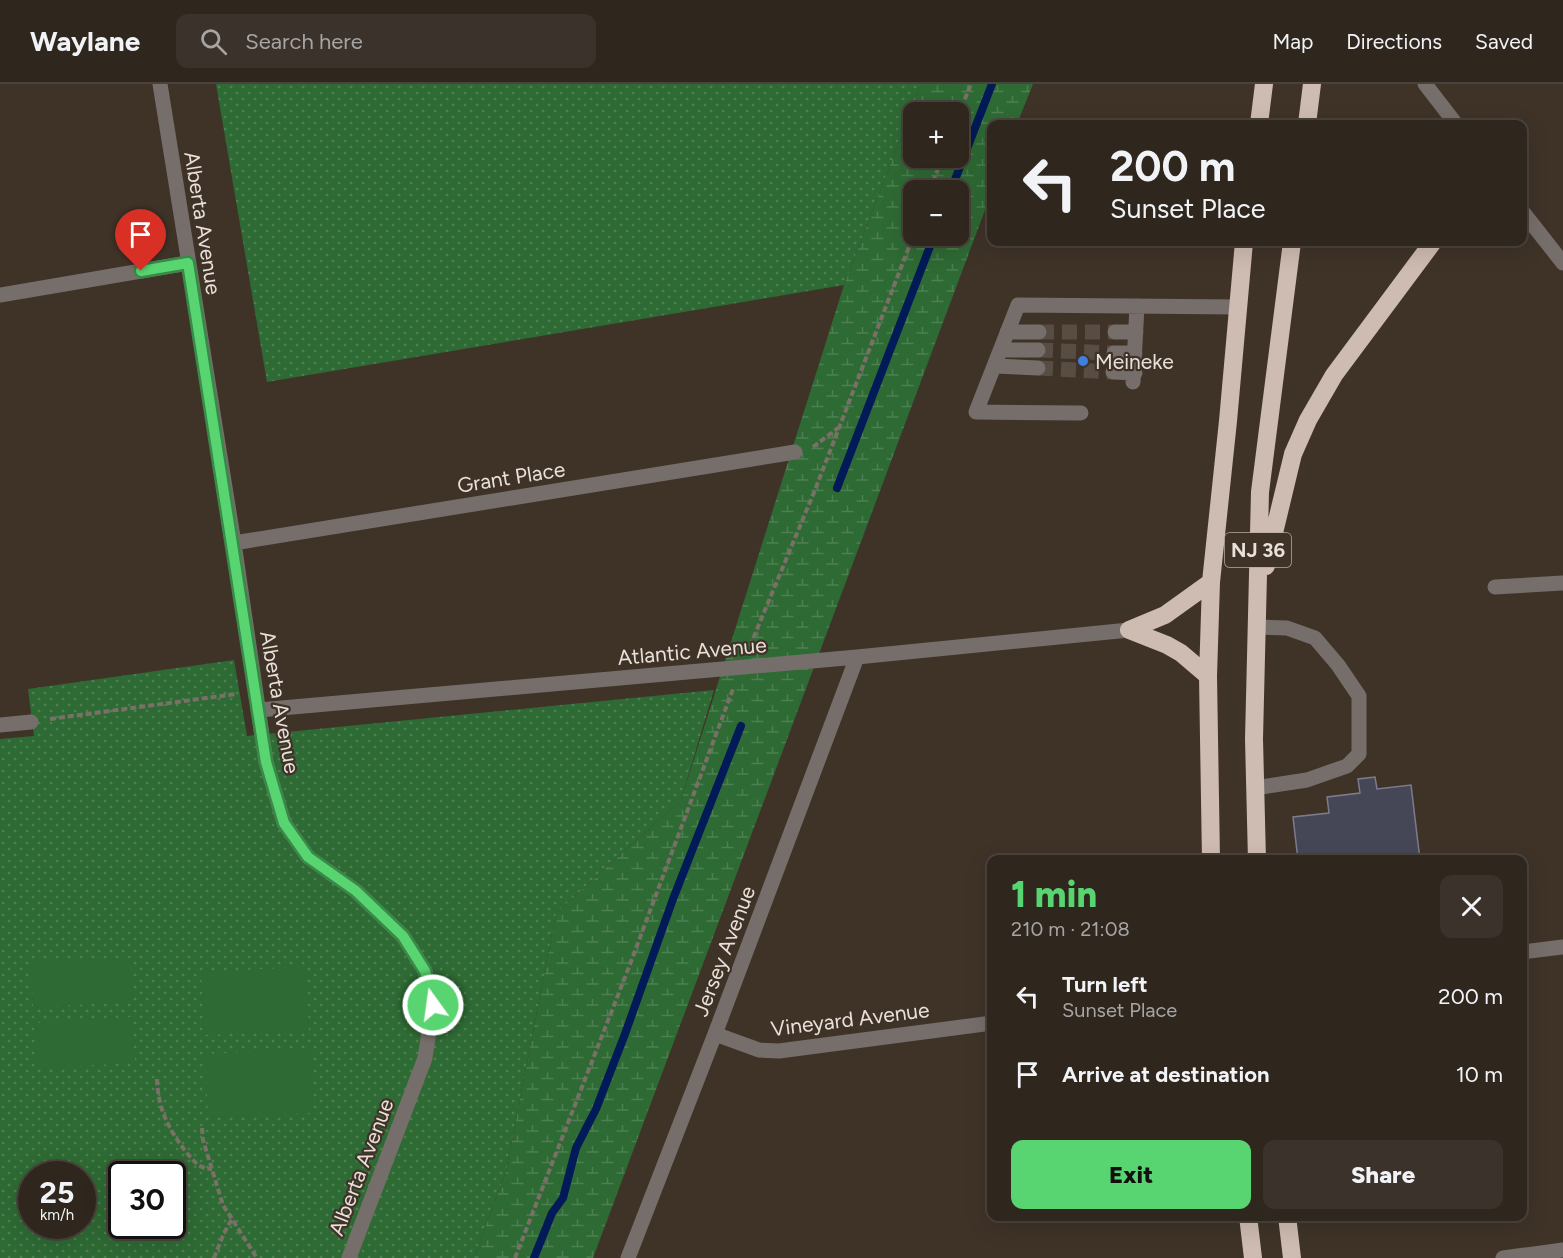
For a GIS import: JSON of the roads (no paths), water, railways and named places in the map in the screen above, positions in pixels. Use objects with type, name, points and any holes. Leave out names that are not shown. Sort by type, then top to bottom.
[{"type":"highway","points":[[1260,120],[1264,84]]},
{"type":"highway","points":[[1307,120],[1312,84]]},
{"type":"highway","name":"NJ 36","points":[[1211,855],[1208,676],[1211,582],[1244,246]]},
{"type":"highway","name":"NJ 36","points":[[1257,855],[1254,739],[1260,492],[1291,246]]},
{"type":"highway","points":[[1257,599],[1293,454],[1308,420],[1334,375],[1430,246]]},
{"type":"highway","points":[[1129,630],[1165,615],[1211,582]]},
{"type":"highway","points":[[1129,630],[1181,653],[1208,676]]},
{"type":"highway","points":[[1249,1221],[1253,1258]]},
{"type":"highway","points":[[1288,1221],[1293,1258]]},
{"type":"street","name":"Alberta Avenue","points":[[160,84],[234,543],[266,762],[284,823],[308,857],[356,891],[403,936],[425,971],[433,1005],[425,1058],[349,1258]]},
{"type":"street","points":[[1425,84],[1453,120]]},
{"type":"street","points":[[1527,217],[1563,263]]},
{"type":"street","points":[[0,295],[188,263]]},
{"type":"street","points":[[1082,413],[976,412],[1018,305],[1238,307]]},
{"type":"street","points":[[1113,372],[1134,378],[1137,306]]},
{"type":"street","points":[[1008,332],[1039,332]]},
{"type":"street","points":[[1115,333],[1136,332]]},
{"type":"street","points":[[1000,350],[1038,350]]},
{"type":"street","points":[[1114,353],[1135,353]]},
{"type":"street","points":[[995,366],[1038,368]]},
{"type":"street","name":"Grant Place","points":[[234,543],[795,452]]},
{"type":"street","points":[[1495,587],[1563,583]]},
{"type":"street","points":[[1255,788],[1307,780],[1347,766],[1359,754],[1359,696],[1338,665],[1315,638],[1287,628],[1257,627]]},
{"type":"street","name":"Atlantic Avenue","points":[[259,710],[857,657],[1129,630]]},
{"type":"street","name":"Jersey Avenue","points":[[628,1258],[857,657]]},
{"type":"street","points":[[0,725],[31,722]]},
{"type":"street","points":[[1527,951],[1563,947]]},
{"type":"street","name":"Vineyard Avenue","points":[[715,1034],[759,1050],[779,1051],[987,1024]]},
{"type":"street","points":[[1503,1258],[1563,1250]]},
{"type":"waterway","points":[[955,180],[992,84]]},
{"type":"waterway","points":[[837,488],[930,246]]},
{"type":"waterway","points":[[534,1258],[552,1213],[563,1198],[576,1148],[596,1109],[673,899],[741,726]]},
{"type":"tunnel","points":[[1039,332],[1115,332]]},
{"type":"tunnel","points":[[1038,350],[1114,353]]},
{"type":"tunnel","points":[[1038,368],[1113,372]]},
{"type":"place","name":"Meineke","points":[[1083,361]]}]
